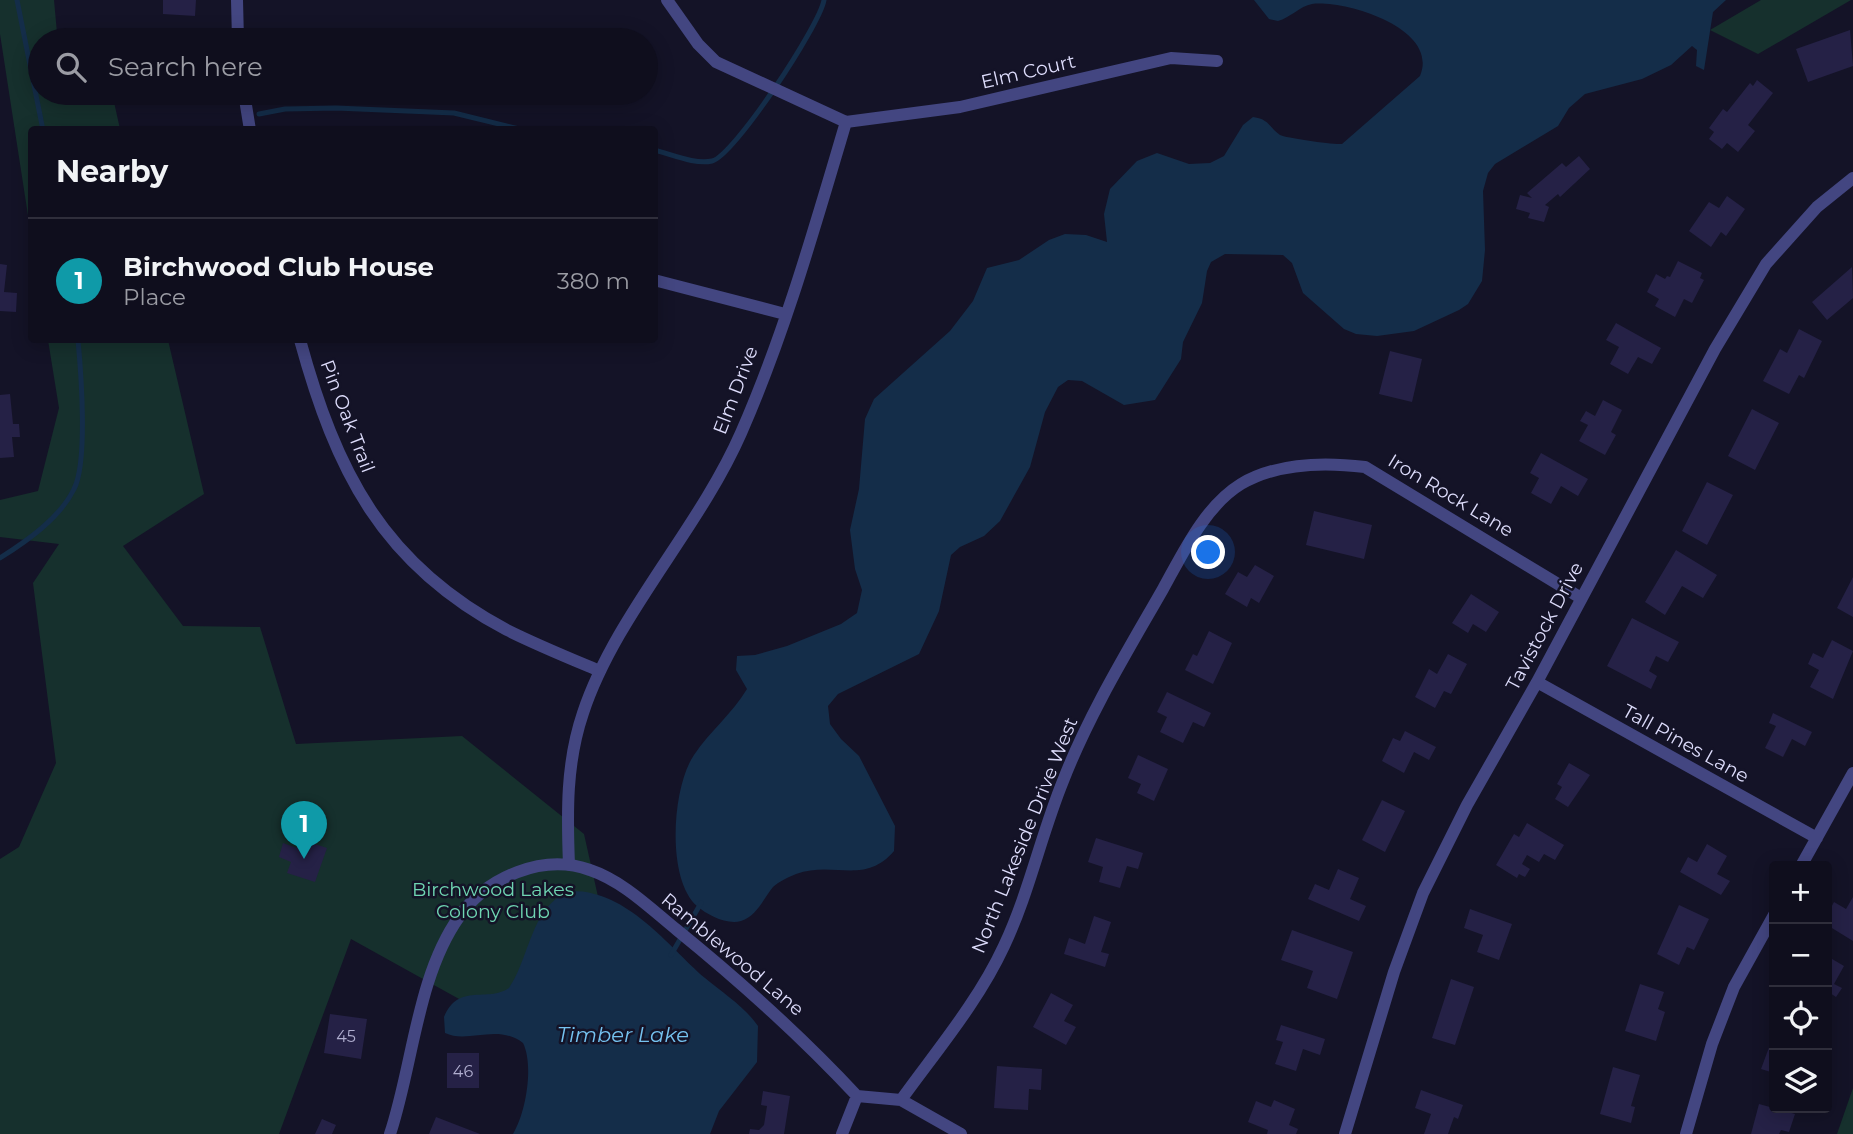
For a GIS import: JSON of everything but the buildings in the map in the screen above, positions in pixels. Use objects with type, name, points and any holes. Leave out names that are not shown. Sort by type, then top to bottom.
[{"type":"street","points":[[237,0],[238,28]]},
{"type":"street","points":[[667,0],[698,44],[716,61],[846,122]]},
{"type":"street","name":"Elm Court","points":[[846,122],[960,107],[1171,58],[1217,61]]},
{"type":"street","points":[[246,105],[249,126]]},
{"type":"street","name":"Elm Drive","points":[[569,864],[567,794],[583,713],[600,671],[681,542],[741,433],[785,314],[846,122]]},
{"type":"street","name":"Tavistock Drive","points":[[1345,1134],[1394,972],[1423,893],[1467,804],[1536,682],[1715,349],[1766,264],[1816,207],[1853,178]]},
{"type":"street","points":[[658,281],[785,314]]},
{"type":"street","name":"Pin Oak Trail","points":[[301,343],[321,407],[347,473],[370,513],[397,547],[433,580],[506,629],[600,671]]},
{"type":"street","name":"Iron Rock Lane","points":[[1248,481],[1294,467],[1336,464],[1365,467],[1581,598]]},
{"type":"street","name":"North Lakeside Drive West","points":[[901,1100],[971,1004],[1004,946],[1062,782],[1090,720],[1125,656],[1198,529],[1226,495],[1248,481]]},
{"type":"street","name":"Tall Pines Lane","points":[[1536,682],[1817,838]]},
{"type":"street","points":[[1804,861],[1853,773]]},
{"type":"street","points":[[390,1134],[433,967],[458,917],[485,889],[502,879],[536,866],[569,864]]},
{"type":"street","name":"Ramblewood Lane","points":[[569,864],[607,877],[654,912],[809,1045],[857,1096]]},
{"type":"street","points":[[1686,1134],[1712,1044],[1734,987],[1769,924]]},
{"type":"street","points":[[842,1134],[857,1096],[901,1100],[961,1134]]},
{"type":"green space","points":[[0,0],[54,0],[57,28],[28,28],[28,105],[115,105],[119,126],[28,126],[28,216],[0,34]]},
{"type":"green space","points":[[1761,0],[1851,0],[1758,54],[1710,30]]},
{"type":"green space","name":"Birchwood Lakes Colony Club","points":[[48,343],[169,343],[204,494],[123,546],[183,626],[260,627],[296,744],[462,736],[584,834],[607,937],[551,1050],[351,939],[279,1134],[0,1134],[0,859],[19,847],[56,763],[33,583],[59,544],[0,537],[0,500],[38,491],[59,408]]},
{"type":"green space","points":[[1853,1088],[1853,1134],[1837,1134]]},
{"type":"water","points":[[1254,0],[1726,0],[1713,12],[1704,70],[1696,66],[1697,50],[1692,46],[1671,65],[1642,79],[1585,94],[1569,108],[1558,126],[1495,164],[1488,173],[1483,191],[1485,250],[1482,281],[1468,304],[1459,310],[1414,331],[1377,336],[1356,334],[1344,329],[1303,293],[1292,263],[1283,255],[1225,254],[1211,262],[1202,303],[1183,342],[1181,359],[1155,400],[1124,405],[1082,381],[1068,380],[1058,387],[1045,412],[1030,467],[1000,521],[984,536],[960,547],[951,555],[939,611],[919,654],[838,694],[828,706],[830,724],[859,756],[895,826],[894,851],[883,861],[860,870],[823,869],[796,874],[773,887],[756,911],[741,921],[724,920],[706,913],[687,893],[680,876],[676,832],[681,788],[700,746],[747,689],[736,670],[737,656],[755,655],[787,646],[841,624],[857,613],[862,590],[855,569],[850,530],[859,489],[865,419],[874,399],[950,331],[973,301],[987,268],[1019,260],[1049,240],[1065,234],[1086,235],[1107,242],[1104,214],[1110,189],[1137,161],[1157,153],[1189,164],[1210,163],[1224,156],[1243,125],[1253,117],[1266,121],[1280,135],[1342,144],[1420,76],[1422,59],[1416,44],[1386,20],[1346,7],[1312,4],[1278,21],[1269,19]]},
{"type":"water","name":"Timber Lake","points":[[571,891],[591,893],[628,909],[740,1006],[758,1026],[757,1062],[719,1111],[710,1134],[513,1134],[522,1114],[527,1089],[528,1064],[523,1043],[503,1035],[454,1036],[445,1033],[444,1017],[457,1000],[509,988],[539,919],[547,907]]},
{"type":"waterway","points":[[17,0],[28,55]]},
{"type":"waterway","points":[[658,151],[698,162],[712,161],[723,154],[756,114],[793,61],[824,0]]},
{"type":"waterway","points":[[38,105],[42,126]]},
{"type":"waterway","points":[[259,114],[285,109],[336,108],[454,113],[507,126]]},
{"type":"waterway","points":[[0,558],[52,519],[74,489],[81,459],[82,438],[78,343]]},
{"type":"waterway","points":[[671,955],[701,903]]},
{"type":"place","name":"Birchwood Club House","points":[[304,859]]}]
